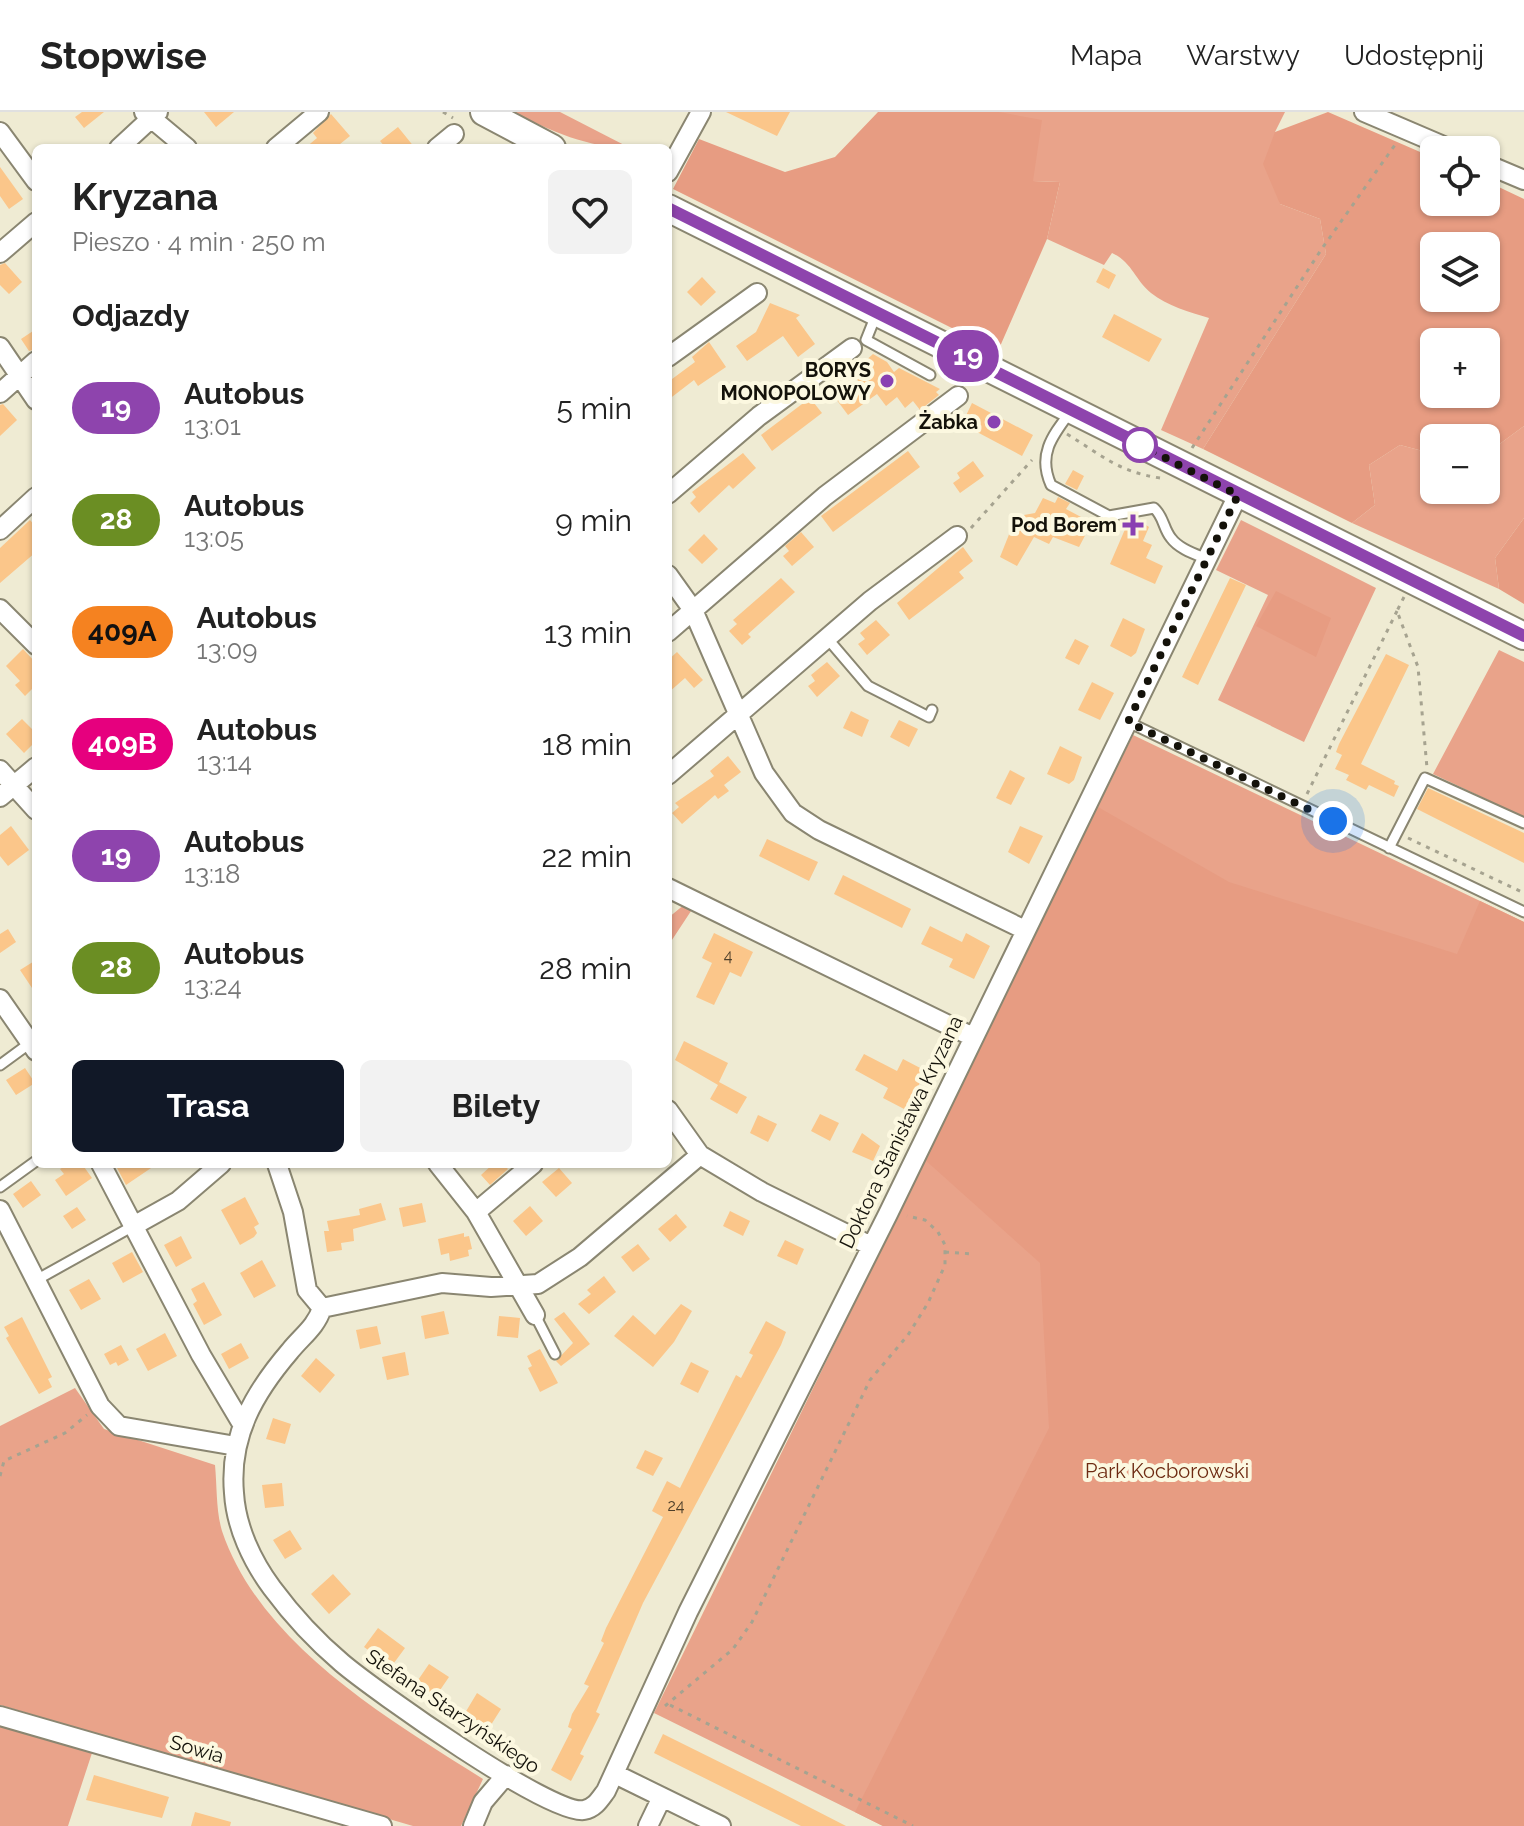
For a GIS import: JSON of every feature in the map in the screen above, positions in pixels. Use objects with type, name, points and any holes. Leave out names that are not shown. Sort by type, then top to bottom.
[{"type":"main road","points":[[484,112],[544,144]]},
{"type":"main road","points":[[672,214],[989,366],[1171,472],[1238,495],[1524,636]]},
{"type":"street","points":[[281,144],[319,112]]},
{"type":"street","points":[[672,165],[701,112]]},
{"type":"street","points":[[1364,112],[1422,136]]},
{"type":"street","points":[[123,144],[151,114],[183,144]]},
{"type":"street","points":[[0,132],[32,176]]},
{"type":"street","points":[[442,144],[454,134]]},
{"type":"street","points":[[1500,170],[1524,180]]},
{"type":"street","points":[[0,253],[32,225]]},
{"type":"street","points":[[672,354],[757,293]]},
{"type":"street","points":[[0,347],[32,394]]},
{"type":"street","points":[[672,491],[759,416],[852,348]]},
{"type":"street","points":[[0,393],[32,364]]},
{"type":"street","points":[[672,628],[825,496],[958,396]]},
{"type":"street","name":"Doktora Stanisława Kryzana","points":[[610,1782],[869,1245],[888,1214],[1238,495]]},
{"type":"street","points":[[0,530],[32,501]]},
{"type":"street","points":[[672,772],[870,601],[957,536]]},
{"type":"street","points":[[672,581],[693,610],[764,773],[793,813],[819,830],[1025,930]]},
{"type":"street","points":[[0,609],[32,639]]},
{"type":"street","points":[[0,770],[7,791],[32,807]]},
{"type":"street","points":[[7,791],[32,770]]},
{"type":"street","points":[[672,890],[973,1037]]},
{"type":"street","points":[[0,999],[32,1039]]},
{"type":"street","points":[[672,1116],[700,1155],[762,1192],[869,1245]]},
{"type":"street","points":[[278,1168],[293,1212],[307,1290],[322,1308],[442,1283],[519,1288],[538,1284],[558,1274],[700,1155]]},
{"type":"street","points":[[103,1168],[201,1355],[242,1424]]},
{"type":"street","points":[[135,1225],[178,1201],[216,1168]]},
{"type":"street","points":[[441,1168],[476,1212],[535,1315]]},
{"type":"street","points":[[476,1212],[528,1168]]},
{"type":"street","points":[[0,1210],[38,1279],[100,1406],[119,1426],[236,1446]]},
{"type":"street","name":"Stefana Starzyńskiego","points":[[322,1308],[316,1324],[257,1393],[242,1424],[236,1446],[234,1494],[238,1516],[248,1547],[271,1586],[340,1661],[391,1700],[506,1775],[569,1809],[584,1810],[596,1805],[610,1782]]},
{"type":"street","name":"Sowia","points":[[0,1716],[382,1826]]},
{"type":"street","points":[[473,1826],[483,1802],[506,1775]]},
{"type":"street","points":[[610,1782],[662,1797],[721,1826]]},
{"type":"street","points":[[648,1826],[662,1797]]},
{"type":"lane","points":[[877,312],[866,340],[930,375]]},
{"type":"lane","points":[[1071,411],[1046,447],[1044,461],[1051,485],[1109,516],[1154,508],[1161,514],[1169,537],[1179,546],[1208,560]]},
{"type":"lane","points":[[827,638],[868,686],[929,717],[932,710]]},
{"type":"lane","points":[[1128,722],[1524,912]]},
{"type":"lane","points":[[1389,848],[1425,778],[1524,823]]},
{"type":"lane","points":[[0,1065],[32,1042]]},
{"type":"lane","points":[[0,1187],[32,1164]]},
{"type":"lane","points":[[38,1279],[135,1225]]},
{"type":"lane","points":[[535,1315],[555,1354]]},
{"type":"path","points":[[1074,438],[1091,452],[1133,474],[1171,472],[1406,129]]},
{"type":"path","points":[[957,536],[966,533],[1032,461]]},
{"type":"path","points":[[1305,798],[1405,595]]},
{"type":"path","points":[[1397,611],[1418,667],[1428,780]]},
{"type":"path","points":[[646,1703],[656,1708],[670,1705],[733,1649],[752,1622],[870,1380],[908,1335],[928,1303],[945,1265],[945,1252],[938,1232],[925,1220],[888,1214]]},
{"type":"path","points":[[945,1252],[974,1254]]},
{"type":"path","points":[[0,1476],[4,1461],[65,1433],[100,1406]]},
{"type":"path","points":[[670,1705],[913,1826]]},
{"type":"green space","points":[[514,112],[560,112],[622,144],[596,144],[542,126]]},
{"type":"green space","points":[[878,112],[999,112],[1042,120],[1033,181],[1060,182],[1047,239],[998,351],[673,189],[699,139],[785,172],[835,157]]},
{"type":"green space","points":[[999,112],[1285,112],[1275,132],[1280,204],[1320,219],[1326,254],[1203,449],[1161,430],[1209,318],[1157,298],[1124,261],[1112,253],[1104,265],[1047,239],[1060,182],[1033,181]]},
{"type":"green space","points":[[1328,112],[1420,152],[1420,216],[1500,216],[1500,188],[1524,199],[1524,426],[1500,444],[1500,424],[1420,424],[1420,450],[1400,445],[1369,465],[1375,505],[1352,523],[1203,449],[1326,254],[1320,219],[1280,204],[1263,164],[1275,132]]},
{"type":"green space","points":[[1524,426],[1524,518],[1495,558],[1499,589],[1352,523],[1375,505],[1369,465],[1400,445],[1420,450],[1420,504],[1500,504],[1500,444]]},
{"type":"green space","points":[[1524,518],[1524,604],[1499,589],[1495,558]]},
{"type":"green space","points":[[1241,520],[1376,588],[1304,742],[1218,700],[1268,595],[1216,570]]},
{"type":"green space","points":[[1276,591],[1331,618],[1316,657],[1256,626]]},
{"type":"green space","points":[[1499,650],[1524,662],[1524,817],[1433,774]]},
{"type":"green space","name":"Park Kocborowski","points":[[1133,735],[1524,922],[1524,1826],[883,1826],[654,1713]]},
{"type":"green space","name":"Park Kocborowski","points":[[1098,807],[1229,882],[1457,954],[1480,901],[1524,922],[1524,1826],[883,1826],[855,1812],[1049,1428],[1040,1263],[924,1159]]},
{"type":"green space","points":[[685,904],[693,908],[672,940],[672,915]]},
{"type":"green space","points":[[75,1388],[104,1429],[215,1465],[222,1531],[240,1572],[265,1609],[331,1675],[407,1731],[483,1779],[461,1826],[413,1826],[0,1705],[0,1426]]},
{"type":"green space","points":[[0,1726],[92,1753],[68,1826],[0,1826]]},
{"type":"building","points":[[82,112],[104,112],[84,128],[75,117]]},
{"type":"building","points":[[204,112],[234,112],[216,127]]},
{"type":"building","points":[[726,112],[790,112],[777,136]]},
{"type":"building","points":[[331,114],[350,136],[340,144],[310,144],[317,138],[313,133]]},
{"type":"building","points":[[398,127],[412,144],[383,144],[380,141]]},
{"type":"building","points":[[0,167],[23,199],[9,209],[0,196]]},
{"type":"building","points":[[5,263],[22,282],[9,294],[0,285],[0,265]]},
{"type":"building","points":[[1103,268],[1116,275],[1109,289],[1096,282]]},
{"type":"building","points":[[702,277],[716,292],[701,306],[687,292]]},
{"type":"building","points":[[770,303],[800,315],[796,318],[815,344],[798,357],[783,336],[747,361],[736,346],[756,332]]},
{"type":"building","points":[[1114,314],[1162,339],[1149,362],[1102,337]]},
{"type":"building","points":[[32,332],[32,350],[29,351],[21,339]]},
{"type":"building","points":[[709,342],[726,367],[698,386],[694,380],[672,397],[672,379],[695,362],[692,357]]},
{"type":"building","points":[[873,354],[887,362],[894,372],[899,368],[940,389],[936,392],[939,395],[920,410],[913,401],[905,408],[897,397],[886,406],[877,394],[848,415],[836,399],[859,382],[847,366],[859,358],[863,363]]},
{"type":"building","points":[[810,398],[822,413],[772,451],[761,435]]},
{"type":"building","points":[[972,403],[1033,435],[1022,456],[962,424]]},
{"type":"building","points":[[3,404],[17,420],[0,436],[0,405]]},
{"type":"building","points":[[908,451],[920,467],[833,532],[821,516]]},
{"type":"building","points":[[743,453],[756,468],[733,489],[729,485],[699,513],[690,503],[696,497],[692,492]]},
{"type":"building","points":[[973,461],[984,476],[960,493],[953,483],[960,478],[957,473]]},
{"type":"building","points":[[1073,470],[1084,476],[1077,490],[1065,484]]},
{"type":"building","points":[[1058,497],[1070,503],[1066,509],[1081,517],[1077,525],[1088,530],[1079,547],[1053,537],[1049,544],[1034,537],[1017,566],[1000,557],[1012,527],[1017,529],[1024,515],[1035,513],[1043,498],[1055,503]]},
{"type":"building","points":[[1137,519],[1149,527],[1143,541],[1152,545],[1146,558],[1163,566],[1155,584],[1110,564],[1129,520]]},
{"type":"building","points":[[30,520],[32,555],[0,583],[0,548]]},
{"type":"building","points":[[801,532],[814,547],[792,566],[783,556],[789,551],[785,546]]},
{"type":"building","points":[[704,534],[718,549],[702,564],[688,550]]},
{"type":"building","points":[[963,547],[973,561],[959,572],[964,578],[909,620],[897,603]]},
{"type":"building","points":[[781,578],[795,592],[748,634],[751,637],[742,645],[729,631],[737,624],[733,620]]},
{"type":"building","points":[[1230,578],[1246,585],[1198,685],[1182,677]]},
{"type":"building","points":[[1123,618],[1145,629],[1136,653],[1131,657],[1110,646]]},
{"type":"building","points":[[876,620],[890,635],[867,655],[858,644],[865,639],[860,633]]},
{"type":"building","points":[[1075,639],[1089,646],[1079,665],[1065,658]]},
{"type":"building","points":[[23,649],[32,659],[32,689],[25,696],[15,685],[20,681],[6,666]]},
{"type":"building","points":[[677,652],[703,680],[694,688],[685,678],[672,689],[672,656]]},
{"type":"building","points":[[1386,654],[1409,665],[1361,764],[1395,781],[1394,784],[1399,786],[1394,797],[1369,785],[1366,790],[1346,780],[1349,775],[1335,769],[1342,755],[1336,752],[1339,744]]},
{"type":"building","points":[[827,662],[840,676],[817,697],[808,686],[815,681],[811,675]]},
{"type":"building","points":[[1092,682],[1114,693],[1100,720],[1078,710]]},
{"type":"building","points":[[851,711],[869,720],[862,737],[843,728]]},
{"type":"building","points":[[22,719],[32,729],[32,745],[24,753],[6,734]]},
{"type":"building","points":[[899,720],[918,729],[909,747],[890,737]]},
{"type":"building","points":[[1060,746],[1082,757],[1074,780],[1069,784],[1047,774]]},
{"type":"building","points":[[728,756],[741,772],[724,785],[729,791],[718,799],[715,795],[682,824],[672,813],[679,807],[675,803],[714,776],[710,771]]},
{"type":"building","points":[[1010,770],[1025,778],[1011,805],[996,798]]},
{"type":"building","points":[[1428,788],[1524,833],[1524,863],[1417,809]]},
{"type":"building","points":[[11,826],[29,850],[8,866],[0,856],[0,835]]},
{"type":"building","points":[[1020,826],[1043,836],[1029,864],[1008,852]]},
{"type":"building","points":[[767,839],[818,862],[809,881],[759,856]]},
{"type":"building","points":[[843,875],[911,909],[902,928],[834,894]]},
{"type":"building","points":[[930,926],[962,942],[966,933],[990,946],[974,979],[949,967],[953,959],[921,944]]},
{"type":"building","points":[[8,929],[16,942],[0,953],[0,934]]},
{"type":"building","points":[[714,933],[753,952],[741,977],[730,972],[714,1005],[696,997],[712,963],[702,958]]},
{"type":"building","points":[[32,962],[32,988],[20,970]]},
{"type":"building","points":[[684,1041],[728,1063],[719,1082],[747,1097],[737,1114],[710,1099],[718,1085],[675,1060]]},
{"type":"building","points":[[864,1054],[897,1071],[903,1059],[926,1071],[906,1110],[883,1098],[888,1088],[855,1070]]},
{"type":"building","points":[[25,1068],[32,1078],[32,1085],[16,1095],[6,1080]]},
{"type":"building","points":[[820,1114],[839,1123],[830,1141],[811,1131]]},
{"type":"building","points":[[758,1115],[777,1124],[768,1142],[750,1133]]},
{"type":"building","points":[[862,1133],[880,1146],[873,1161],[852,1152]]},
{"type":"building","points":[[85,1168],[92,1178],[66,1196],[55,1180],[64,1174],[60,1169]]},
{"type":"building","points":[[117,1168],[151,1168],[126,1185]]},
{"type":"building","points":[[489,1168],[508,1169],[490,1185],[481,1175]]},
{"type":"building","points":[[559,1168],[572,1183],[556,1197],[542,1182]]},
{"type":"building","points":[[31,1181],[41,1195],[23,1208],[13,1194]]},
{"type":"building","points":[[245,1197],[259,1224],[254,1227],[257,1233],[254,1237],[240,1245],[221,1210]]},
{"type":"building","points":[[381,1203],[386,1220],[353,1229],[354,1241],[341,1243],[342,1250],[327,1252],[324,1231],[329,1231],[327,1221],[360,1215],[359,1209]]},
{"type":"building","points":[[422,1203],[426,1222],[403,1227],[399,1208]]},
{"type":"building","points":[[530,1206],[543,1221],[526,1236],[513,1221]]},
{"type":"building","points":[[77,1207],[86,1220],[72,1229],[63,1216]]},
{"type":"building","points":[[730,1211],[750,1221],[743,1236],[723,1226]]},
{"type":"building","points":[[676,1214],[687,1227],[670,1242],[658,1229]]},
{"type":"building","points":[[464,1233],[464,1237],[469,1236],[472,1249],[468,1250],[469,1256],[450,1261],[449,1253],[441,1255],[438,1239]]},
{"type":"building","points":[[181,1236],[192,1258],[176,1267],[164,1245]]},
{"type":"building","points":[[785,1240],[804,1249],[797,1265],[777,1256]]},
{"type":"building","points":[[638,1244],[650,1259],[633,1272],[621,1257]]},
{"type":"building","points":[[132,1252],[143,1272],[123,1283],[112,1263]]},
{"type":"building","points":[[262,1260],[276,1286],[254,1298],[240,1273]]},
{"type":"building","points":[[604,1276],[616,1292],[589,1314],[578,1304],[591,1294],[587,1290]]},
{"type":"building","points":[[89,1279],[101,1299],[81,1310],[69,1290]]},
{"type":"building","points":[[204,1282],[222,1315],[204,1325],[193,1304],[197,1301],[191,1289]]},
{"type":"building","points":[[681,1304],[692,1311],[674,1342],[653,1367],[614,1336],[633,1315],[655,1335]]},
{"type":"building","points":[[444,1311],[449,1334],[425,1339],[421,1316]]},
{"type":"building","points":[[564,1312],[590,1344],[561,1366],[556,1361],[573,1343],[554,1319]]},
{"type":"building","points":[[499,1316],[520,1318],[518,1338],[497,1336]]},
{"type":"building","points":[[22,1317],[52,1377],[48,1379],[52,1387],[39,1394],[6,1338],[9,1336],[4,1327]]},
{"type":"building","points":[[766,1321],[786,1332],[781,1345],[643,1603],[596,1712],[600,1714],[580,1754],[584,1756],[571,1781],[551,1770],[572,1729],[568,1727],[572,1714],[589,1686],[584,1684],[604,1643],[601,1641],[606,1628],[663,1517],[652,1511],[667,1481],[680,1488],[736,1375],[741,1378],[753,1355],[749,1353]]},
{"type":"building","points":[[377,1326],[381,1344],[360,1349],[356,1330]]},
{"type":"building","points":[[165,1333],[177,1356],[148,1371],[136,1349]]},
{"type":"building","points":[[241,1343],[249,1358],[229,1369],[221,1354]]},
{"type":"building","points":[[121,1345],[129,1360],[118,1366],[116,1362],[110,1365],[104,1354]]},
{"type":"building","points":[[540,1349],[558,1383],[540,1392],[528,1368],[532,1366],[527,1356]]},
{"type":"building","points":[[405,1352],[409,1375],[387,1380],[382,1357]]},
{"type":"building","points":[[316,1358],[335,1375],[320,1393],[301,1376]]},
{"type":"building","points":[[691,1362],[709,1371],[698,1393],[680,1384]]},
{"type":"building","points":[[273,1418],[291,1424],[285,1444],[266,1439]]},
{"type":"building","points":[[645,1450],[663,1458],[653,1476],[636,1468]]},
{"type":"building","points":[[282,1483],[284,1506],[265,1508],[262,1485]]},
{"type":"building","points":[[290,1530],[302,1549],[285,1559],[273,1540]]},
{"type":"building","points":[[333,1574],[351,1594],[329,1614],[311,1594]]},
{"type":"building","points":[[378,1628],[405,1648],[391,1667],[364,1647]]},
{"type":"building","points":[[429,1664],[449,1677],[436,1696],[416,1683]]},
{"type":"building","points":[[477,1693],[501,1709],[489,1728],[465,1713]]},
{"type":"building","points":[[663,1734],[846,1826],[801,1826],[654,1753]]},
{"type":"building","points":[[94,1775],[169,1797],[162,1818],[86,1800]]},
{"type":"building","points":[[195,1812],[231,1822],[230,1826],[191,1826]]},
{"type":"bus line","name":"19","points":[[672,210],[1524,636]]},
{"type":"place","name":"BORYS MONOPOLOWY","points":[[887,381]]},
{"type":"place","name":"Żabka","points":[[994,422]]},
{"type":"place","name":"Pod Borem","points":[[1133,525]]},
{"type":"route","points":[[1140,445],[1238,495],[1128,722],[1333,821]]}]
